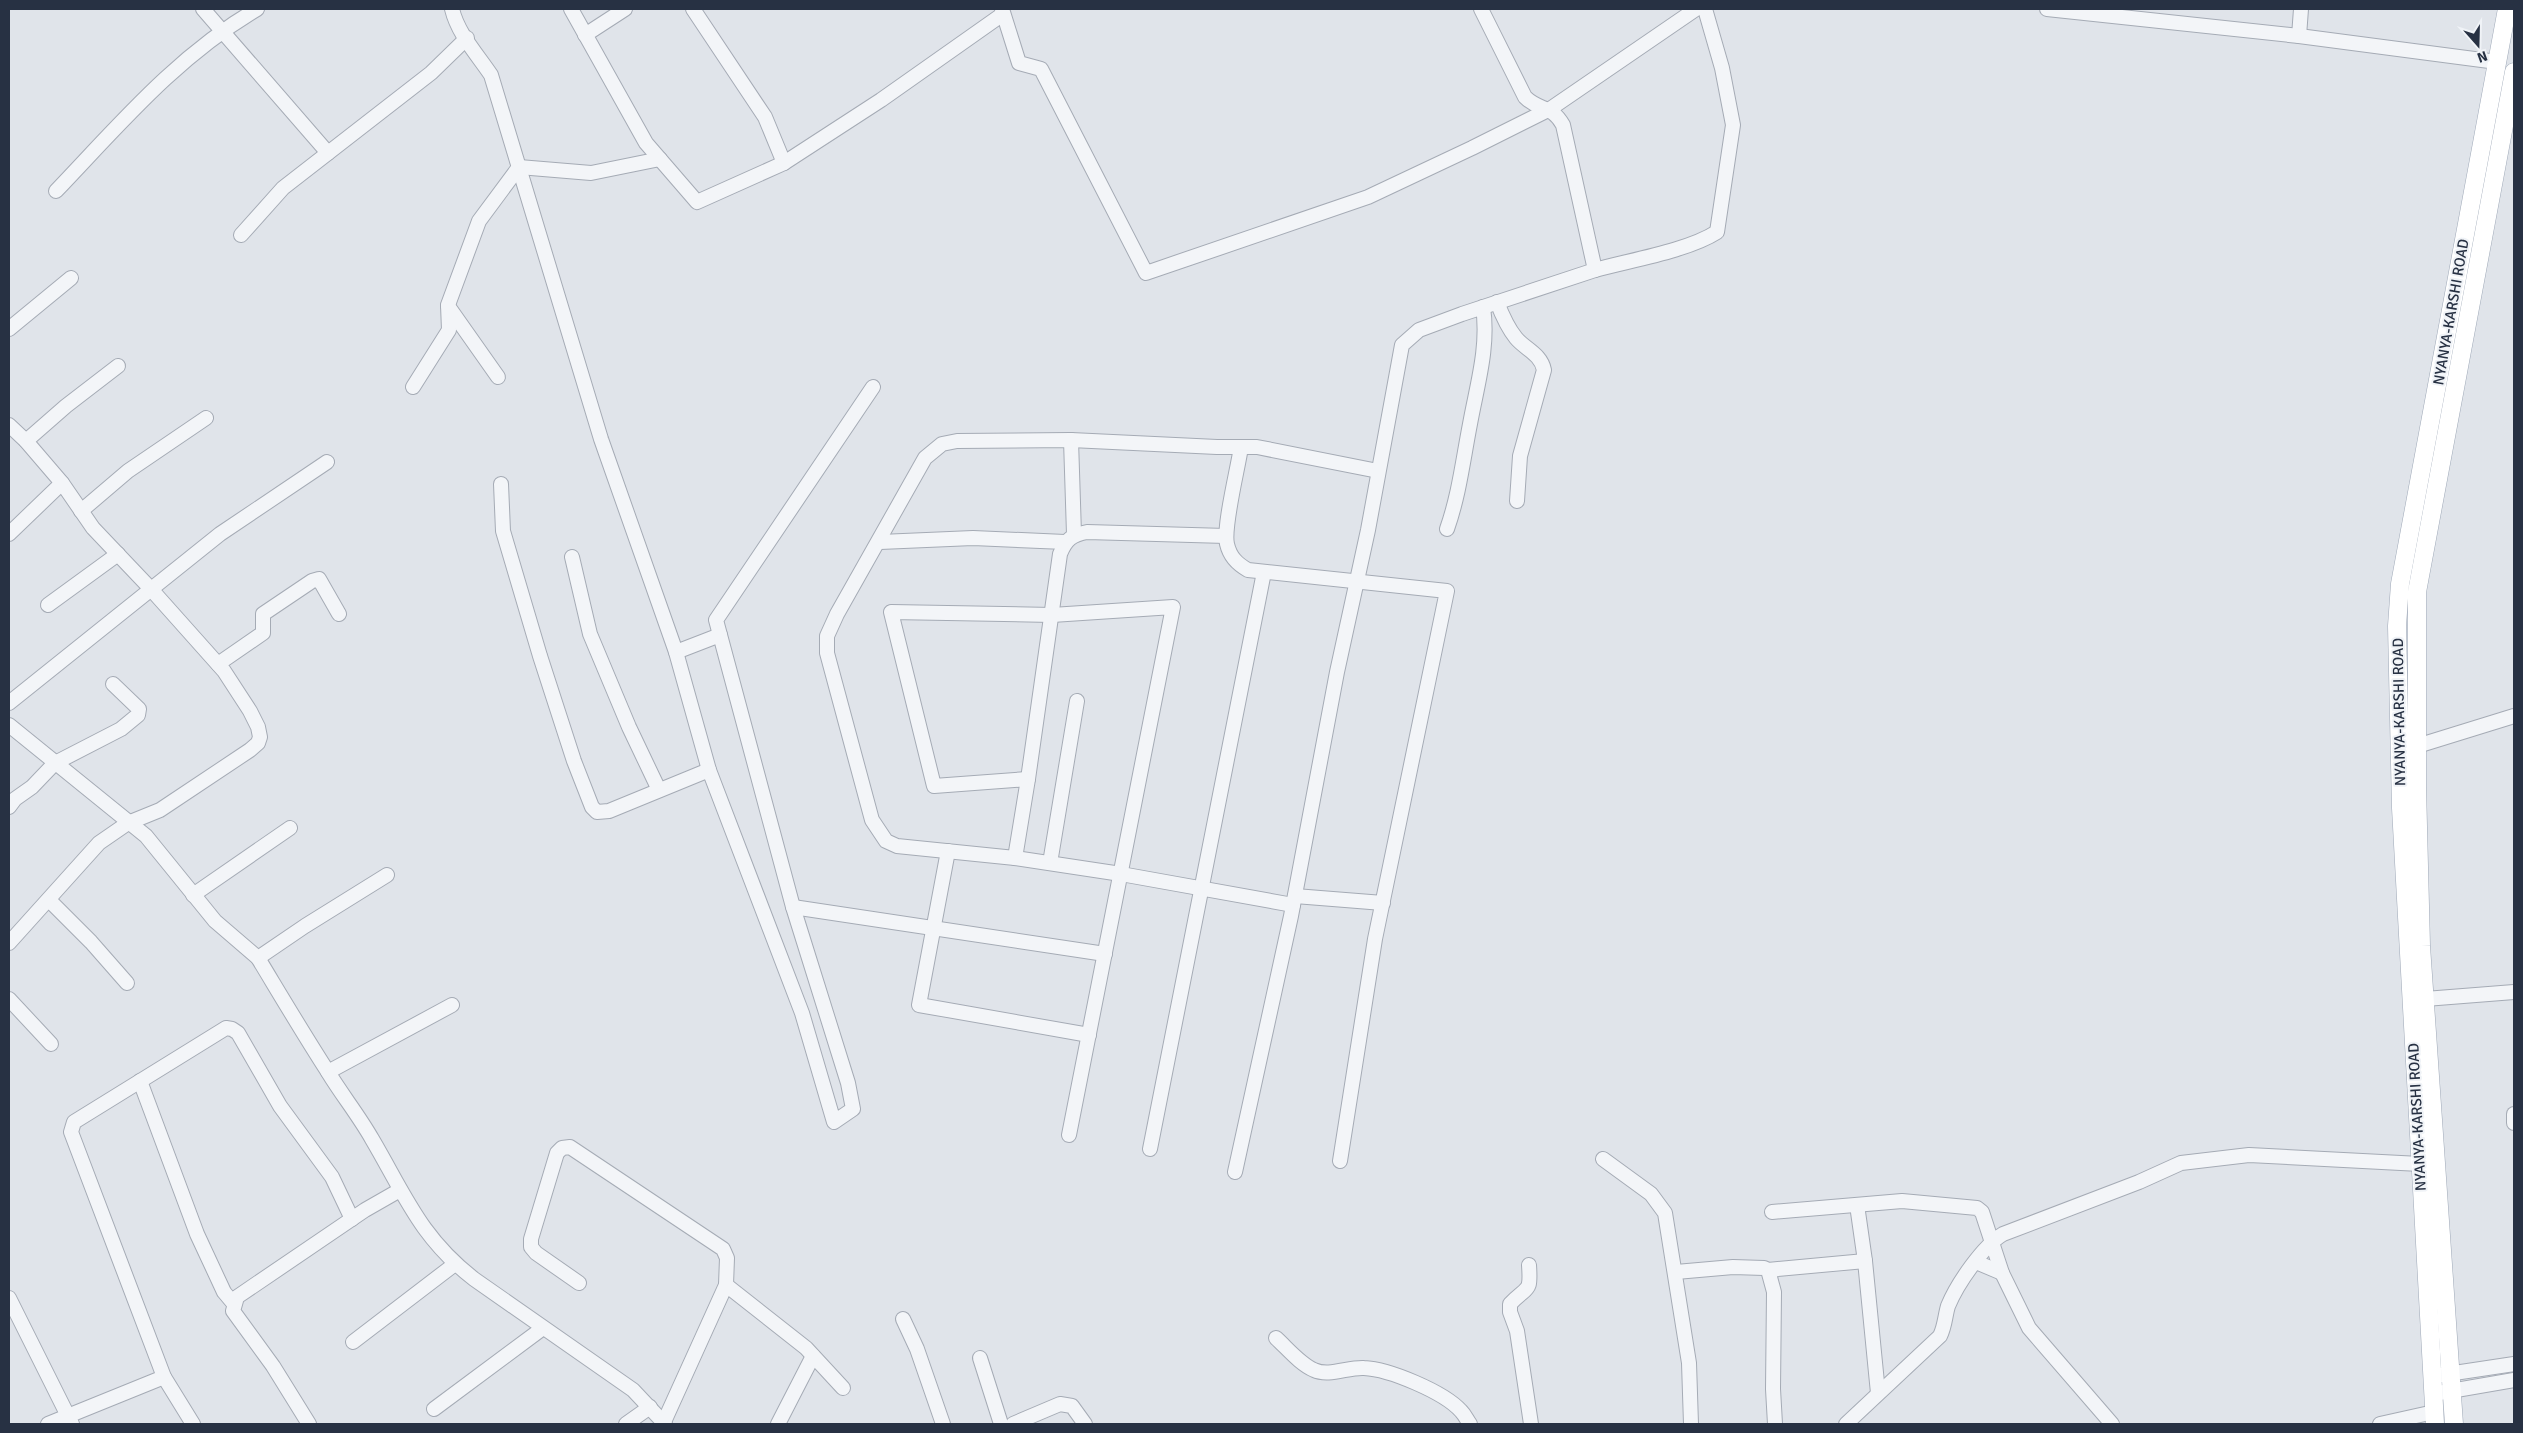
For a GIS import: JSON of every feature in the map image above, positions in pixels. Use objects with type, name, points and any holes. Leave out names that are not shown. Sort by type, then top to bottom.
[{"type":"main road","name":"NYANYA-KARSHI ROAD","points":[[2454,1424],[2452,1382],[2401,808],[2397,626],[2400,584],[2507,9]]},
{"type":"main road","name":"NYANYA-KARSHI ROAD","points":[[2435,1418],[2420,1164],[2425,999],[2421,946],[2416,746],[2417,592],[2514,72]]},
{"type":"main road","points":[[2406,554],[2424,556]]},
{"type":"street","points":[[203,9],[328,153]]},
{"type":"street","points":[[56,191],[170,72],[222,31],[236,14],[257,9]]},
{"type":"street","points":[[452,9],[458,29],[467,38],[491,75],[601,439],[676,652],[709,770],[802,1013],[834,1122],[853,1109],[848,1083],[793,907],[716,620],[873,387]]},
{"type":"street","points":[[570,9],[646,143],[697,202],[784,163],[881,100],[1002,11],[1020,63],[1041,69],[1146,273],[1368,197],[1550,109],[1696,9]]},
{"type":"street","points":[[585,35],[625,9]]},
{"type":"street","points":[[693,9],[765,117],[784,163]]},
{"type":"street","points":[[1481,9],[1525,97],[1532,104],[1550,109],[1557,115],[1563,126],[1595,270]]},
{"type":"street","points":[[1236,1172],[1294,901],[1368,530],[1402,345],[1420,330],[1483,307],[1595,270],[1679,247],[1717,232],[1733,125],[1722,68],[1705,9]]},
{"type":"street","points":[[2047,9],[2299,36],[2497,62]]},
{"type":"street","points":[[2299,36],[2301,9]]},
{"type":"street","points":[[240,235],[283,188],[431,73],[467,38]]},
{"type":"street","points":[[519,167],[591,173],[660,159]]},
{"type":"street","points":[[413,387],[449,330],[448,306],[479,221],[519,167]]},
{"type":"street","points":[[9,329],[71,278]]},
{"type":"street","points":[[1497,302],[1510,331],[1526,348],[1539,357],[1544,370],[1520,456],[1516,501]]},
{"type":"street","points":[[448,306],[498,378]]},
{"type":"street","points":[[1447,529],[1457,497],[1483,358],[1486,325],[1483,307]]},
{"type":"street","points":[[26,441],[66,406],[118,366]]},
{"type":"street","points":[[81,511],[128,470],[206,418]]},
{"type":"street","points":[[9,425],[26,441],[62,482],[93,528],[218,664],[250,711],[258,727],[260,737],[258,743],[160,810],[128,822],[99,844],[9,943]]},
{"type":"street","points":[[1378,471],[1257,447],[1071,440],[956,441],[942,444],[925,458],[827,636],[830,668],[872,820],[886,841],[897,846],[1015,858],[1122,874],[1202,889],[1294,901],[1383,904]]},
{"type":"street","points":[[1015,858],[1060,554],[1069,538],[1071,440]]},
{"type":"street","points":[[1241,447],[1226,536],[1231,557],[1238,565],[1248,570],[1264,572],[1447,591],[1383,904],[1340,1161]]},
{"type":"street","points":[[9,702],[220,534],[327,462]]},
{"type":"street","points":[[9,534],[62,482]]},
{"type":"street","points":[[501,484],[503,531],[550,685],[592,807],[597,812],[608,811],[709,770]]},
{"type":"street","points":[[880,542],[973,538],[1069,538],[1101,532],[1226,536]]},
{"type":"street","points":[[48,605],[118,554]]},
{"type":"street","points":[[572,557],[590,634],[629,727],[659,790]]},
{"type":"street","points":[[1150,1149],[1264,572]]},
{"type":"street","points":[[218,664],[263,633],[264,614],[312,581],[319,579],[339,614]]},
{"type":"street","points":[[1028,779],[934,786],[891,612],[1052,615],[1173,608],[1069,1135]]},
{"type":"street","points":[[676,652],[720,635]]},
{"type":"street","points":[[9,807],[15,799],[32,787],[54,763],[121,729],[138,715],[139,709],[113,684]]},
{"type":"street","points":[[1050,863],[1077,701]]},
{"type":"street","points":[[2416,746],[2514,716]]},
{"type":"street","points":[[9,725],[146,836],[215,921],[258,958],[328,1072],[372,1138],[400,1190],[432,1240],[455,1264],[633,1390],[664,1424],[726,1285],[727,1258],[723,1249],[570,1147],[562,1148],[556,1153],[531,1239],[531,1246],[536,1253],[579,1283]]},
{"type":"street","points":[[193,895],[290,828]]},
{"type":"street","points":[[948,851],[919,1005],[1089,1036]]},
{"type":"street","points":[[258,958],[387,875]]},
{"type":"street","points":[[49,900],[127,983]]},
{"type":"street","points":[[793,907],[932,930],[1105,954]]},
{"type":"street","points":[[2425,999],[2514,992]]},
{"type":"street","points":[[9,999],[51,1044]]},
{"type":"street","points":[[328,1072],[452,1005]]},
{"type":"street","points":[[193,1424],[164,1377],[71,1132],[74,1122],[226,1028],[232,1029],[238,1034],[280,1106],[332,1177],[352,1219]]},
{"type":"street","points":[[140,1081],[197,1234],[224,1292],[234,1304]]},
{"type":"street","points":[[2514,1114],[2514,1123]]},
{"type":"street","points":[[1846,1424],[1940,1336],[1955,1292],[1992,1241],[2003,1234],[2139,1182],[2181,1163],[2249,1155],[2420,1164]]},
{"type":"street","points":[[1603,1160],[1635,1180],[1660,1204],[1665,1213],[1676,1272],[1689,1363],[1691,1424]]},
{"type":"street","points":[[309,1424],[273,1366],[233,1311],[234,1304],[237,1297],[352,1219],[400,1190]]},
{"type":"street","points":[[1772,1212],[1902,1201],[1977,1208],[1982,1212],[2002,1273],[2029,1328],[2112,1424]]},
{"type":"street","points":[[1857,1205],[1866,1261],[1878,1393]]},
{"type":"street","points":[[1676,1272],[1733,1267],[1764,1268],[1768,1270],[1866,1261]]},
{"type":"street","points":[[1976,1262],[2002,1273]]},
{"type":"street","points":[[353,1342],[455,1264]]},
{"type":"street","points":[[1529,1265],[1530,1285],[1525,1293],[1510,1304],[1510,1312],[1517,1330],[1531,1424]]},
{"type":"street","points":[[1768,1270],[1774,1292],[1773,1389],[1776,1424]]},
{"type":"street","points":[[726,1285],[813,1356],[843,1388]]},
{"type":"street","points":[[9,1298],[12,1315],[70,1420]]},
{"type":"street","points":[[902,1319],[918,1349],[943,1424]]},
{"type":"street","points":[[434,1409],[544,1328]]},
{"type":"street","points":[[1276,1338],[1304,1364],[1316,1371],[1327,1373],[1364,1368],[1392,1375],[1433,1391],[1461,1410],[1470,1424]]},
{"type":"street","points":[[778,1424],[813,1356]]},
{"type":"street","points":[[980,1358],[1002,1424]]},
{"type":"street","points":[[2433,1394],[2452,1382],[2514,1364]]},
{"type":"street","points":[[48,1424],[70,1420],[164,1377]]},
{"type":"street","points":[[2432,1377],[2452,1382],[2514,1380]]},
{"type":"street","points":[[1013,1424],[1060,1404],[1072,1406],[1085,1424]]},
{"type":"street","points":[[626,1424],[650,1407]]},
{"type":"street","points":[[2380,1424],[2435,1418]]}]
